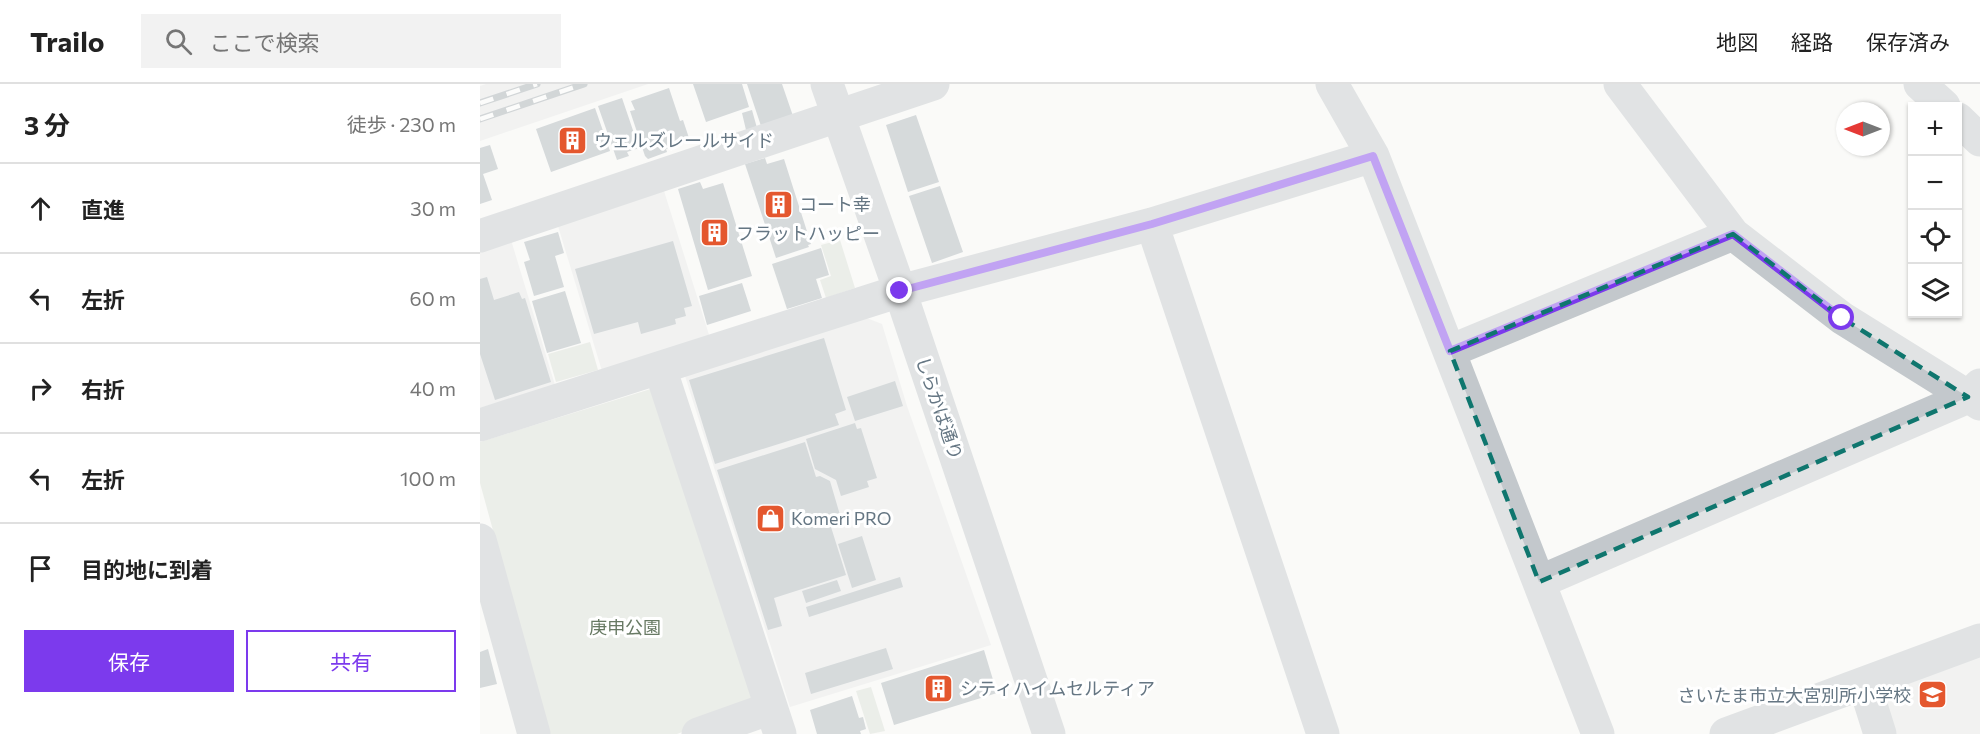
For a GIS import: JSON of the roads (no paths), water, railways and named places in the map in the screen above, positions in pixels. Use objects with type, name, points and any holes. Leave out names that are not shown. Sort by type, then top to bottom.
[{"type":"street","name":"しらかば通り","points":[[827,84],[900,291],[1049,734]]},
{"type":"street","points":[[480,236],[933,84]]},
{"type":"street","points":[[1332,84],[1373,156],[1598,734]]},
{"type":"street","points":[[1620,84],[1733,234],[1842,318],[1976,395]]},
{"type":"street","points":[[1920,84],[1940,102]]},
{"type":"street","points":[[1962,123],[1980,140]]},
{"type":"street","points":[[480,425],[900,291],[1152,224],[1373,156]]},
{"type":"street","points":[[1152,224],[1323,734]]},
{"type":"street","points":[[1450,351],[1733,234]]},
{"type":"street","points":[[660,368],[775,721],[698,734]]},
{"type":"street","points":[[1539,582],[1976,395]]},
{"type":"street","points":[[480,540],[534,734]]},
{"type":"street","points":[[1726,734],[1980,640]]},
{"type":"street","points":[[1864,683],[1880,734]]},
{"type":"railway","points":[[480,103],[537,84]]},
{"type":"railway","points":[[480,119],[584,84]]},
{"type":"place","name":"ウェルズレールサイド","points":[[573,140]]},
{"type":"place","name":"コート幸","points":[[778,204]]},
{"type":"place","name":"フラットハッピー","points":[[715,233]]},
{"type":"place","name":"Komeri PRO","points":[[770,518]]},
{"type":"place","name":"シティハイムセルティア","points":[[939,688]]},
{"type":"place","name":"さいたま市立大宮別所小学校","points":[[1932,695]]},
{"type":"park label","name":"庚申公園","points":[[625,627]]}]
